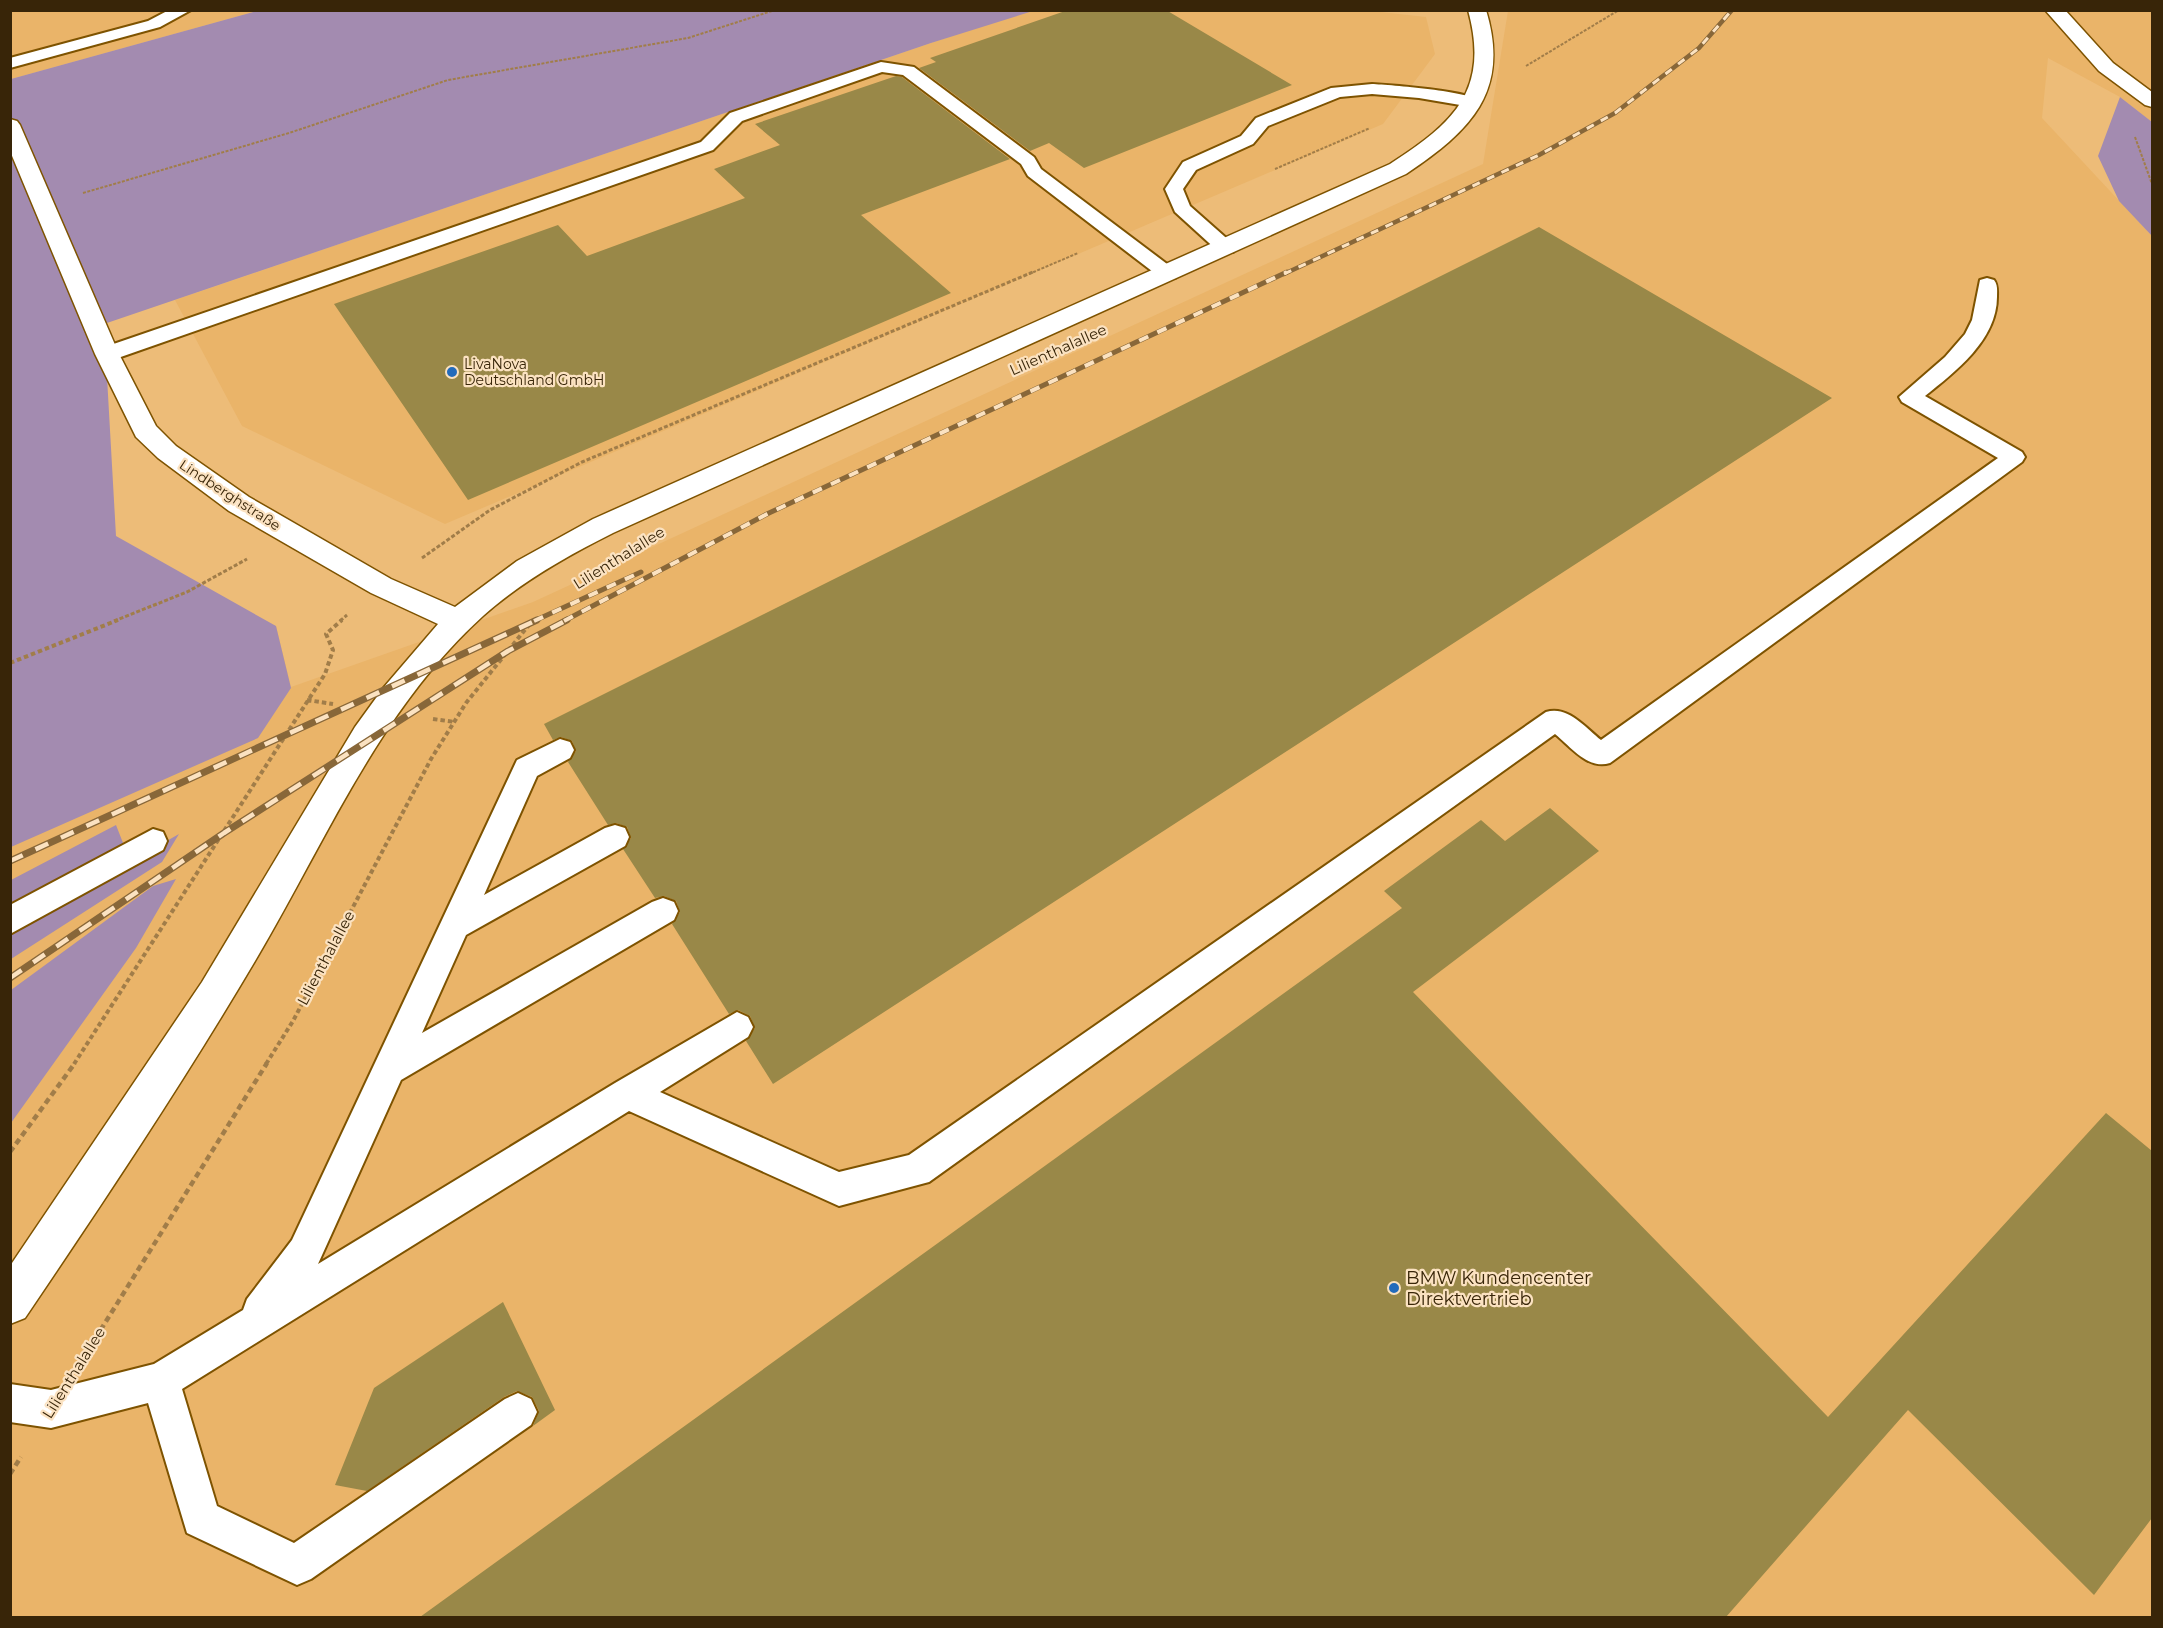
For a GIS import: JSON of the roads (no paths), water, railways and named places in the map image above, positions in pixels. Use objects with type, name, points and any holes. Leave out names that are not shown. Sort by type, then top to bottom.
[{"type":"street","name":"Lilienthalallee","points":[[10,1304],[118,1146],[237,959],[364,742],[407,678],[459,621],[509,580],[556,549],[603,526],[1398,169],[1442,138],[1459,122],[1472,102],[1486,72],[1488,59],[1483,26],[1477,10]]},
{"type":"street","points":[[2054,10],[2106,67],[2152,101]]},
{"type":"street","name":"Lindberghstraße","points":[[10,125],[107,354],[133,410],[153,438],[200,477],[287,532],[381,586],[459,621]]},
{"type":"lane","points":[[10,63],[154,24],[183,10]]},
{"type":"lane","points":[[107,354],[707,146],[736,117],[881,67],[908,71],[1028,161],[1035,172],[1168,274]]},
{"type":"lane","points":[[1226,248],[1182,208],[1174,189],[1189,166],[1247,140],[1262,122],[1336,92],[1372,89],[1419,93],[1472,102]]},
{"type":"lane","points":[[627,1094],[839,1190],[917,1170],[1556,719],[1600,754],[2014,457],[1910,397],[1949,366],[1976,337],[1988,300],[1987,284]]},
{"type":"lane","points":[[209,1351],[265,1309],[305,1253],[527,768],[560,750]]},
{"type":"lane","points":[[455,926],[615,837]]},
{"type":"lane","points":[[10,921],[153,841]]},
{"type":"lane","points":[[388,1070],[663,911]]},
{"type":"lane","points":[[10,1403],[51,1409],[161,1381],[736,1027]]},
{"type":"lane","points":[[161,1381],[201,1519],[297,1565],[518,1412]]},
{"type":"railway","points":[[1284,274],[1539,155],[1615,113],[1699,48],[1732,10]]},
{"type":"railway","points":[[564,621],[769,513],[1287,272]]},
{"type":"railway","points":[[534,621],[641,572]]},
{"type":"railway","points":[[10,861],[537,620]]},
{"type":"railway","points":[[10,978],[224,833],[508,651],[567,620]]},
{"type":"place","name":"LivaNova Deutschland GmbH","points":[[452,372]]},
{"type":"place","name":"BMW Kundencenter Direktvertrieb","points":[[1394,1288]]}]
